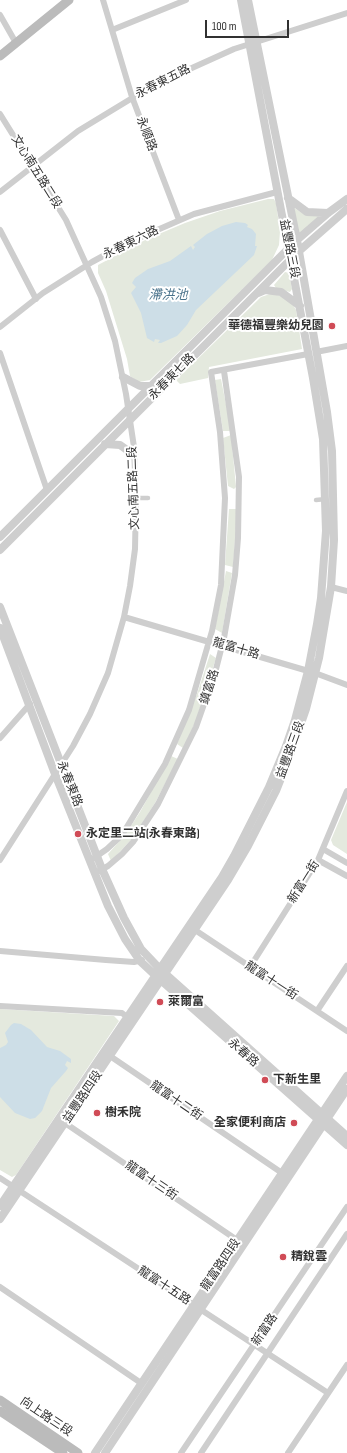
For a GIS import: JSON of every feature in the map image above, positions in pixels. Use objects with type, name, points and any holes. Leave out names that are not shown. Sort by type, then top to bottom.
[{"type":"main road","points":[[0,56],[69,0]]},
{"type":"main road","name":"向上路三段","points":[[0,1400],[78,1453]]},
{"type":"main road","name":"向上路三段","points":[[0,1411],[63,1453]]},
{"type":"street","name":"永順路","points":[[103,0],[132,97],[179,220]]},
{"type":"street","points":[[112,30],[186,0]]},
{"type":"street","name":"益豐路三段","points":[[241,0],[253,43],[297,240],[312,353]]},
{"type":"street","name":"益豐路三段","points":[[161,974],[222,877],[258,810],[280,760],[312,672],[326,551],[330,499],[330,441],[312,353],[300,306],[277,192],[253,43],[248,0]]},
{"type":"street","name":"永春東五路","points":[[0,192],[78,131],[132,97],[170,77],[253,43],[347,13]]},
{"type":"street","points":[[0,14],[16,43]]},
{"type":"street","name":"文心南五路二段","points":[[0,114],[66,220],[88,265],[110,325],[123,377],[130,419],[134,455],[136,498],[134,560],[124,617],[108,673],[90,714],[61,765],[0,860]]},
{"type":"street","name":"永春東六路","points":[[0,327],[36,299],[88,265],[125,244],[194,214],[277,192]]},
{"type":"street","points":[[288,198],[307,212],[328,213]]},
{"type":"street","name":"永春東七路","points":[[0,537],[4,530],[47,490],[297,240],[328,213],[347,199]]},
{"type":"street","name":"永春東七路","points":[[0,550],[298,252],[347,209]]},
{"type":"street","points":[[0,230],[36,299]]},
{"type":"street","points":[[257,294],[265,290],[281,292],[300,306]]},
{"type":"street","points":[[224,371],[347,346]]},
{"type":"street","points":[[0,353],[47,490]]},
{"type":"street","name":"鎮富路","points":[[94,858],[107,850],[122,835],[145,798],[171,749],[189,710],[209,642],[221,585],[222,569],[221,435],[211,372],[224,371],[242,498],[236,570],[222,645],[215,673],[204,706],[184,755],[158,804],[133,842],[114,862],[98,871]]},
{"type":"street","points":[[123,377],[140,386],[152,386]]},
{"type":"street","points":[[221,435],[233,432]]},
{"type":"street","points":[[105,444],[120,445],[134,455]]},
{"type":"street","points":[[136,498],[148,498]]},
{"type":"street","points":[[222,498],[242,498]]},
{"type":"street","points":[[316,500],[330,499]]},
{"type":"street","name":"益豐路三段","points":[[161,974],[195,930],[248,846],[276,791],[301,724],[331,587],[334,540],[330,499]]},
{"type":"street","points":[[222,569],[236,570]]},
{"type":"street","points":[[331,587],[347,591]]},
{"type":"street","name":"永春東路","points":[[0,607],[61,765],[115,921],[143,958]]},
{"type":"street","name":"龍富十路","points":[[124,617],[312,672],[347,685]]},
{"type":"street","name":"永春東路","points":[[0,628],[30,704],[55,774],[94,858]]},
{"type":"street","points":[[0,738],[30,704]]},
{"type":"street","points":[[171,749],[184,755]]},
{"type":"street","name":"新富一街","points":[[250,967],[318,860],[347,791]]},
{"type":"street","points":[[0,847],[5,852]]},
{"type":"street","points":[[323,849],[347,862]]},
{"type":"street","points":[[318,860],[347,876]]},
{"type":"street","name":"龍富十一街","points":[[195,930],[347,1031]]},
{"type":"street","points":[[0,951],[91,959],[143,958]]},
{"type":"street","name":"永春路","points":[[143,958],[323,1119],[347,1145]]},
{"type":"street","points":[[317,1011],[347,966]]},
{"type":"street","name":"益豐路四段","points":[[0,1219],[16,1188],[128,1017],[161,974]]},
{"type":"street","name":"益豐路四段","points":[[0,1206],[16,1188],[65,1123],[110,1056],[161,974]]},
{"type":"street","points":[[0,1006],[122,1013],[128,1017]]},
{"type":"street","name":"龍富十二街","points":[[110,1056],[282,1172]]},
{"type":"street","name":"龍富路四段","points":[[104,1453],[197,1308],[323,1119],[347,1076]]},
{"type":"street","name":"龍富路四段","points":[[95,1453],[141,1383],[197,1308],[237,1240],[282,1172],[347,1089]]},
{"type":"street","name":"永春路","points":[[323,1119],[347,1136]]},
{"type":"street","name":"龍富十三街","points":[[65,1123],[237,1240]]},
{"type":"street","name":"龍富十五路","points":[[0,1178],[328,1394]]},
{"type":"street","name":"新富路","points":[[181,1453],[347,1207]]},
{"type":"street","name":"新富路","points":[[201,1453],[266,1353],[347,1234]]},
{"type":"street","points":[[0,1287],[141,1383]]},
{"type":"street","points":[[288,1453],[347,1365]]},
{"type":"shaded area","points":[[268,199],[274,199],[276,203],[280,231],[279,245],[272,260],[150,380],[139,382],[130,376],[127,359],[106,291],[98,273],[98,265],[147,239],[185,223],[220,211]]},
{"type":"shaded area","points":[[293,207],[302,213],[319,216],[298,235]]},
{"type":"shaded area","points":[[285,272],[289,273],[292,289],[290,292],[276,288],[274,285]]},
{"type":"shaded area","points":[[270,294],[282,296],[292,303],[296,310],[302,349],[209,367],[208,378],[180,384],[176,380],[261,297]]},
{"type":"shaded area","points":[[221,379],[231,430],[229,431],[223,431],[215,380]]},
{"type":"shaded area","points":[[231,435],[236,487],[234,489],[228,486],[223,438]]},
{"type":"shaded area","points":[[229,509],[236,509],[237,513],[233,567],[225,565]]},
{"type":"shaded area","points":[[226,571],[232,573],[222,633],[215,629]]},
{"type":"shaded area","points":[[210,654],[216,658],[195,723],[183,748],[177,744],[198,691]]},
{"type":"shaded area","points":[[171,756],[178,759],[155,803],[132,839],[111,861],[108,854],[125,835],[140,812]]},
{"type":"shaded area","points":[[347,802],[347,854],[333,845],[331,840]]},
{"type":"shaded area","points":[[0,1009],[114,1016],[119,1021],[16,1175],[12,1177],[0,1170]]},
{"type":"water","name":"滯洪池","points":[[236,222],[245,223],[248,225],[247,227],[252,229],[256,234],[255,246],[257,246],[254,255],[196,310],[187,325],[177,336],[161,343],[158,343],[160,340],[155,339],[154,342],[147,338],[141,313],[131,293],[136,287],[132,283],[135,278],[148,269],[170,261],[191,246],[193,250],[195,247],[193,245],[207,234],[222,226]]},
{"type":"water","points":[[14,1023],[21,1024],[31,1030],[47,1047],[60,1051],[71,1059],[71,1063],[67,1061],[65,1065],[68,1068],[66,1071],[51,1088],[42,1111],[35,1118],[30,1119],[15,1113],[0,1097],[0,1048],[8,1042],[5,1033]]},
{"type":"place","name":"華德福豐樂幼兒園","points":[[332,326]]},
{"type":"place","name":"永定里二站(永春東路)","points":[[78,834]]},
{"type":"place","name":"萊爾富","points":[[160,1002]]},
{"type":"place","name":"下新生里","points":[[265,1080]]},
{"type":"place","name":"樹禾院","points":[[97,1113]]},
{"type":"place","name":"全家便利商店","points":[[294,1123]]},
{"type":"place","name":"精銳雲","points":[[283,1257]]}]
